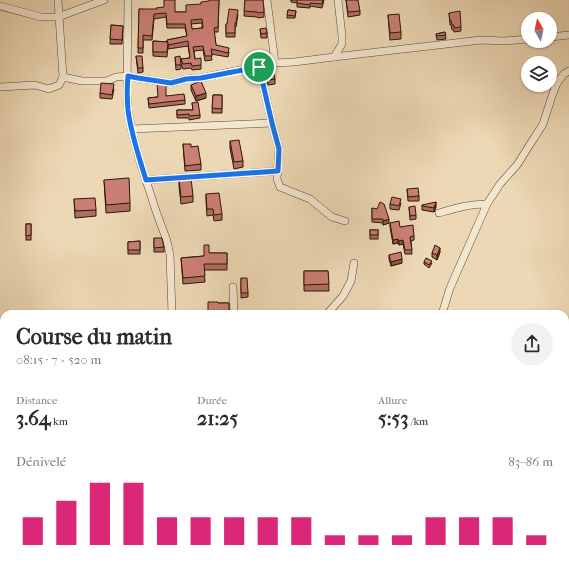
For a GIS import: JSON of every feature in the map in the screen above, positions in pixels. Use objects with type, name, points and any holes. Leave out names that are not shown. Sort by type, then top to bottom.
[{"type":"street","points":[[0,87],[35,84],[49,89],[59,85],[63,77],[58,0]]},
{"type":"street","points":[[0,6],[41,17],[58,17],[104,0]]},
{"type":"street","points":[[128,0],[128,110],[146,180],[167,241],[170,255],[172,310]]},
{"type":"street","points":[[268,0],[275,64]]},
{"type":"street","points":[[334,57],[342,44],[338,0]]},
{"type":"street","points":[[557,37],[569,36]]},
{"type":"street","points":[[63,77],[82,81],[107,81],[116,77],[128,76],[171,83],[186,79],[201,78],[275,64],[481,40],[504,41],[521,40]]},
{"type":"street","points":[[259,67],[279,149],[277,179],[280,188],[310,199],[332,217],[345,221]]},
{"type":"street","points":[[443,310],[450,288],[487,204],[500,184],[517,165],[530,146],[543,124],[557,83],[564,74],[569,71]]},
{"type":"street","points":[[132,129],[272,123]]},
{"type":"street","points":[[146,180],[278,171]]},
{"type":"street","points":[[440,213],[461,206],[487,204]]},
{"type":"street","points":[[331,310],[343,296],[351,281],[354,263]]},
{"type":"street","points":[[233,287],[234,310]]},
{"type":"building","points":[[164,0],[175,0],[175,12],[186,12],[186,5],[201,4],[201,2],[209,0],[219,0],[218,27],[214,28],[216,45],[229,48],[228,53],[211,49],[212,56],[205,56],[203,46],[193,47],[195,59],[201,58],[201,65],[192,66],[191,63],[183,64],[181,59],[190,58],[188,41],[168,45],[167,40],[187,36],[185,24],[167,24],[166,13],[154,14],[152,36],[143,35],[143,48],[138,48],[139,9],[157,9],[156,8],[164,7]],"holes":[[[202,19],[203,28],[192,29],[191,20]]]},
{"type":"building","points":[[245,0],[263,0],[264,12],[258,13],[244,11]]},
{"type":"building","points":[[297,0],[323,0],[322,4],[310,3],[310,5],[297,3]]},
{"type":"building","points":[[346,0],[358,0],[360,11],[348,12]]},
{"type":"building","points":[[229,9],[238,10],[235,23],[235,33],[226,33]]},
{"type":"building","points":[[288,10],[296,11],[295,16],[287,15]]},
{"type":"building","points":[[460,11],[461,27],[454,28],[454,25],[452,25],[451,20],[450,21],[449,13]]},
{"type":"building","points":[[399,14],[401,32],[390,33],[388,15]]},
{"type":"building","points":[[111,25],[123,26],[122,40],[110,39]]},
{"type":"building","points":[[266,28],[267,33],[261,34],[260,29]]},
{"type":"building","points":[[445,32],[446,35],[437,36],[436,34]]},
{"type":"building","points":[[153,41],[168,42],[167,52],[153,52]]},
{"type":"building","points":[[136,56],[142,56],[143,68],[138,68]]},
{"type":"building","points":[[180,56],[181,65],[176,65],[175,57]]},
{"type":"building","points":[[274,72],[275,79],[268,80],[267,74]]},
{"type":"building","points":[[201,81],[206,93],[196,96],[191,85]]},
{"type":"building","points":[[101,83],[114,84],[112,95],[100,93]]},
{"type":"building","points":[[157,83],[166,83],[166,96],[184,94],[185,100],[149,104],[148,98],[158,97]]},
{"type":"building","points":[[213,95],[222,95],[222,109],[212,108]]},
{"type":"building","points":[[198,102],[200,115],[177,115],[177,110],[193,110],[192,103]]},
{"type":"building","points":[[239,140],[243,161],[234,162],[230,141]]},
{"type":"building","points":[[183,144],[191,144],[191,147],[198,146],[201,164],[185,166]]},
{"type":"building","points":[[129,178],[130,203],[106,205],[104,180]]},
{"type":"building","points":[[191,178],[193,196],[181,197],[179,179]]},
{"type":"building","points":[[418,188],[419,196],[408,197],[407,189]]},
{"type":"building","points":[[219,193],[222,214],[214,215],[213,209],[207,209],[206,194]]},
{"type":"building","points":[[392,197],[401,199],[399,206],[390,204]]},
{"type":"building","points":[[95,198],[96,210],[75,211],[74,199]]},
{"type":"building","points":[[380,202],[384,204],[389,219],[383,221],[383,219],[372,219],[372,208],[377,209]]},
{"type":"building","points":[[436,202],[434,208],[422,206],[422,205]]},
{"type":"building","points":[[415,206],[416,215],[410,216],[409,207]]},
{"type":"building","points":[[399,221],[400,227],[413,225],[414,236],[410,237],[412,250],[405,250],[403,240],[393,240],[390,223]]},
{"type":"building","points":[[26,224],[31,224],[31,235],[26,236]]},
{"type":"building","points":[[370,230],[378,230],[378,235],[370,235]]},
{"type":"building","points":[[154,238],[162,238],[164,247],[154,248]]},
{"type":"building","points":[[140,241],[140,250],[128,250],[128,242]]},
{"type":"building","points":[[204,245],[209,245],[209,253],[227,253],[227,264],[204,264],[205,276],[183,278],[181,258],[204,256]]},
{"type":"building","points":[[435,245],[440,248],[437,255],[432,253]]},
{"type":"building","points":[[401,252],[402,259],[391,262],[389,255]]},
{"type":"building","points":[[426,258],[432,261],[429,265],[424,262]]},
{"type":"building","points":[[304,271],[328,271],[329,284],[304,285]]},
{"type":"building","points":[[241,278],[247,278],[248,293],[241,293]]},
{"type":"building","points":[[208,302],[229,303],[229,310],[208,310]]},
{"type":"route","points":[[259,67],[279,149],[278,171],[146,180],[132,132],[128,110],[128,76],[171,83],[186,79],[201,78],[259,67]]}]
